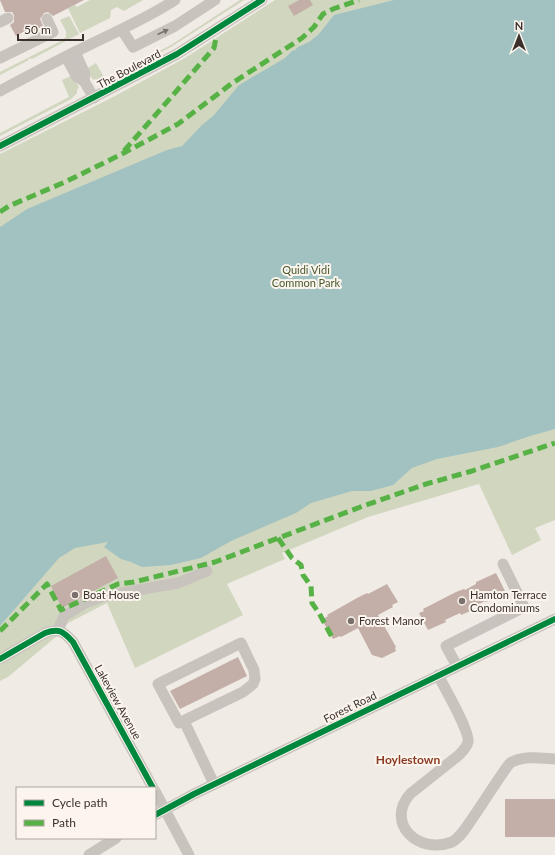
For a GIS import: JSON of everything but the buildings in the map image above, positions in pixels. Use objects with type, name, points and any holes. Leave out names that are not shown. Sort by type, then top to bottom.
[{"type":"street","points":[[0,91],[71,54],[122,30],[175,0]]},
{"type":"street","points":[[122,30],[133,46],[175,26],[215,0]]},
{"type":"street","name":"The Boulevard","points":[[2,145],[177,54],[262,0]]},
{"type":"street","points":[[0,58],[52,32],[47,19]]},
{"type":"street","points":[[71,54],[86,74],[84,81],[94,98]]},
{"type":"street","points":[[457,666],[446,646],[524,607],[503,564]]},
{"type":"street","points":[[0,659],[45,632],[58,630],[64,616],[85,603],[111,594],[178,583],[207,571]]},
{"type":"street","name":"Forest Road","points":[[156,814],[214,784],[555,618]]},
{"type":"street","name":"Lakeview Avenue","points":[[58,630],[72,642],[152,787]]},
{"type":"street","points":[[241,643],[254,670],[254,684],[243,692],[184,721],[179,723],[158,684],[241,643]]},
{"type":"street","points":[[438,675],[464,727],[468,736],[468,742],[466,748],[459,755],[410,794],[404,802],[401,812],[402,823],[406,834],[415,843],[422,847],[432,848],[442,847],[454,841],[464,830],[510,763],[524,758],[555,759]]},
{"type":"street","points":[[184,721],[214,784]]},
{"type":"street","points":[[156,793],[189,855]]},
{"type":"street","points":[[89,855],[114,839]]},
{"type":"green space","points":[[90,0],[143,0],[124,11],[117,7],[111,10],[110,18],[80,33],[68,8],[75,5],[77,7]]},
{"type":"green space","points":[[240,0],[244,0],[171,47],[107,81],[100,82],[95,79],[93,80],[86,69],[96,63],[105,79],[171,45]]},
{"type":"green space","name":"Quidi Vidi Common Park","points":[[275,0],[555,0],[555,520],[535,528],[541,540],[512,555],[479,484],[368,517],[282,553],[285,559],[227,584],[243,615],[135,668],[107,603],[68,623],[58,635],[8,677],[0,681],[0,154],[115,96],[185,58]]},
{"type":"green space","points":[[69,16],[79,34],[32,59],[30,58],[0,75],[0,72],[63,40],[66,37],[66,31],[60,20]]},
{"type":"green space","points":[[73,75],[79,88],[77,89],[77,93],[71,99],[0,136],[0,133],[69,97],[62,80]]},
{"type":"water","name":"Quidi Vidi Common Park","points":[[394,0],[555,0],[555,429],[498,447],[437,459],[412,468],[393,485],[371,491],[352,491],[311,503],[296,513],[231,541],[201,558],[171,565],[142,567],[121,559],[104,547],[108,542],[75,548],[59,558],[0,626],[0,227],[27,209],[167,150],[182,146],[214,115],[239,85],[285,58],[293,50],[294,51],[298,47],[309,42],[318,35],[334,15]]},
{"type":"marked path","points":[[0,212],[9,206],[65,182],[120,155],[178,124],[231,84],[302,38],[314,27],[323,14],[359,0]]},
{"type":"marked path","points":[[124,151],[214,48],[216,38]]},
{"type":"marked path","points":[[0,631],[47,584],[61,610],[118,584],[134,582],[215,562],[363,506],[426,484],[472,471],[555,443]]},
{"type":"marked path","points":[[278,538],[292,558],[301,565],[303,575],[311,586],[312,603],[333,639]]},
{"type":"cycle path","points":[[0,146],[177,54],[262,0]]},
{"type":"cycle path","points":[[156,814],[194,794],[555,619]]},
{"type":"cycle path","points":[[0,659],[45,633],[57,631],[66,635],[73,642],[152,787]]},
{"type":"place","name":"Boat House","points":[[75,595]]},
{"type":"place","name":"Hamton Terrace Condominums","points":[[462,601]]},
{"type":"place","name":"Forest Manor","points":[[351,621]]},
{"type":"district","name":"Hoylestown","points":[[408,760]]}]
